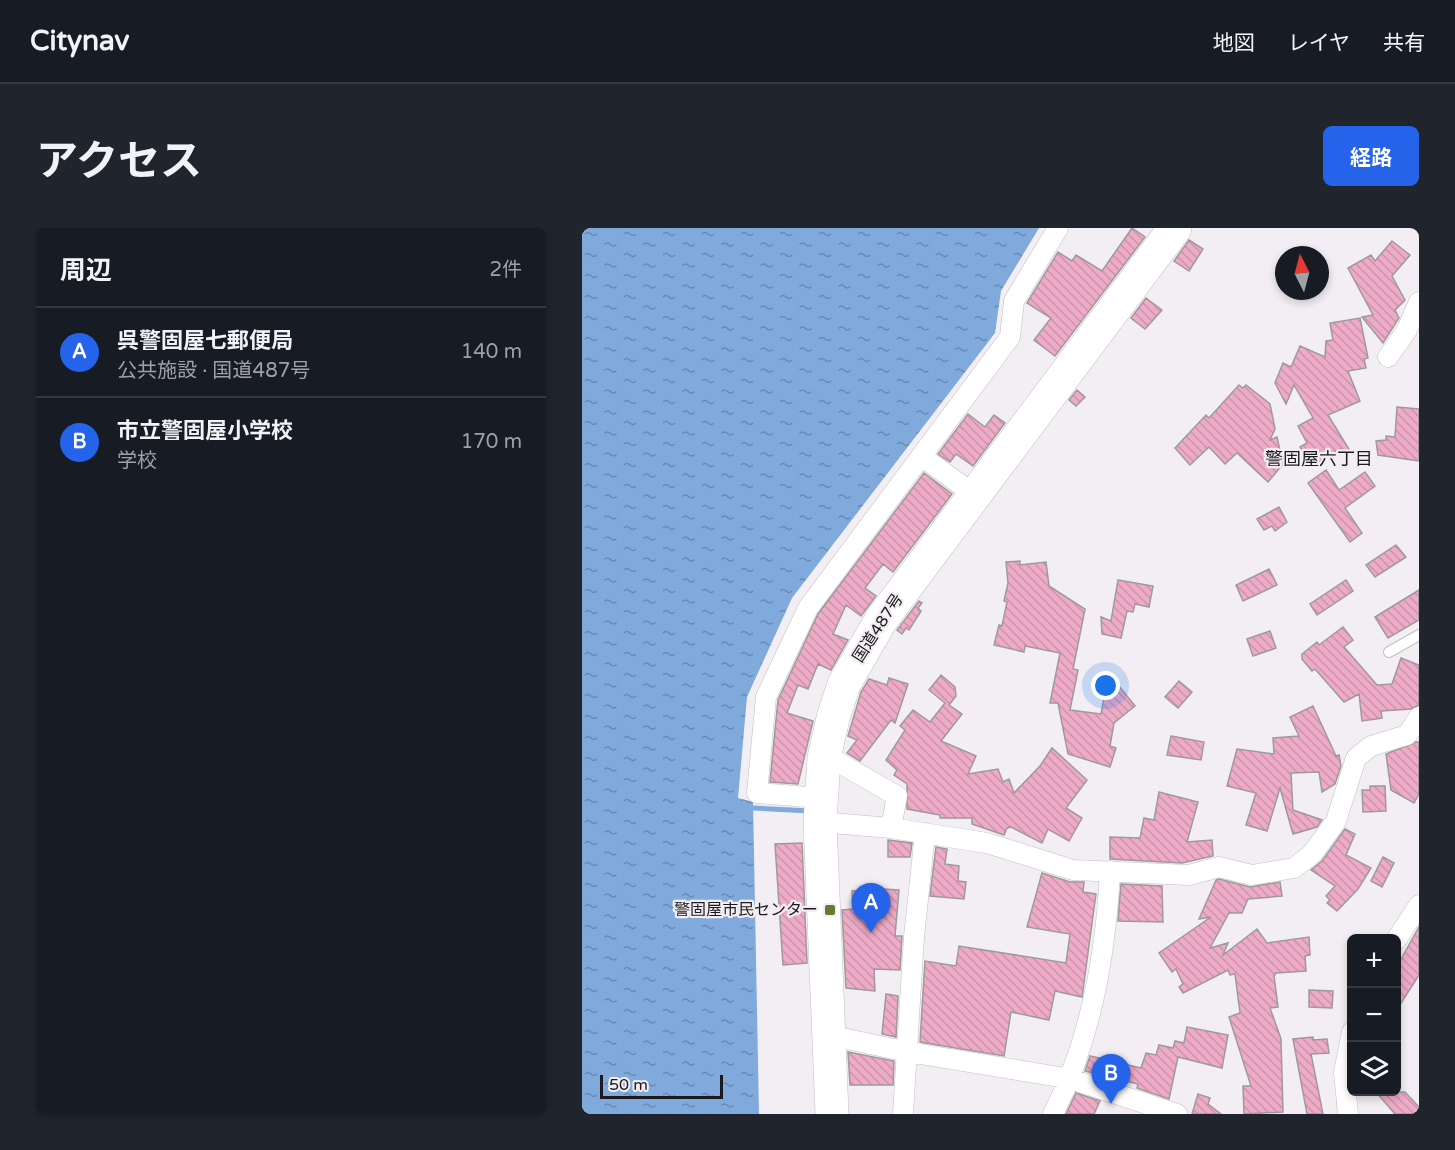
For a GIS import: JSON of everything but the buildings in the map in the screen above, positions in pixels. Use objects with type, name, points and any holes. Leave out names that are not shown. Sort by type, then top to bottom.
[{"type":"highway","name":"国道487号","points":[[832,1114],[820,810],[824,758],[844,684],[881,620],[1175,228]]},
{"type":"street","points":[[1058,228],[1014,301],[1010,337],[808,608],[766,698],[756,793],[891,828],[987,843],[1073,870],[1189,875],[1219,867],[1252,875],[1294,868],[1312,854],[1336,821],[1356,758],[1371,746],[1407,735],[1419,717]]},
{"type":"street","points":[[1388,357],[1407,330],[1419,302]]},
{"type":"street","points":[[921,456],[975,495]]},
{"type":"street","points":[[824,758],[838,762],[897,796],[891,828]]},
{"type":"street","points":[[903,1114],[914,937],[925,833]]},
{"type":"street","points":[[1053,1114],[1071,1079],[1098,979],[1110,871]]},
{"type":"street","points":[[1400,934],[1419,905]]},
{"type":"street","points":[[828,1035],[908,1052],[1071,1079],[1177,1114]]},
{"type":"street","points":[[1348,1114],[1344,1072],[1350,1042]]},
{"type":"lane","points":[[1389,652],[1419,635]]},
{"type":"water","points":[[582,228],[1039,228],[1001,291],[995,333],[792,598],[747,697],[738,798],[753,802],[759,1114],[582,1114]]},
{"type":"waterway","points":[[754,808],[810,811]]},
{"type":"place","name":"警固屋市民センター","points":[[830,910]]},
{"type":"place","name":"呉警固屋七郵便局","points":[[871,933]]},
{"type":"place","name":"市立警固屋小学校","points":[[1111,1104]]},
{"type":"district","name":"警固屋六丁目","points":[[1319,459]]}]
